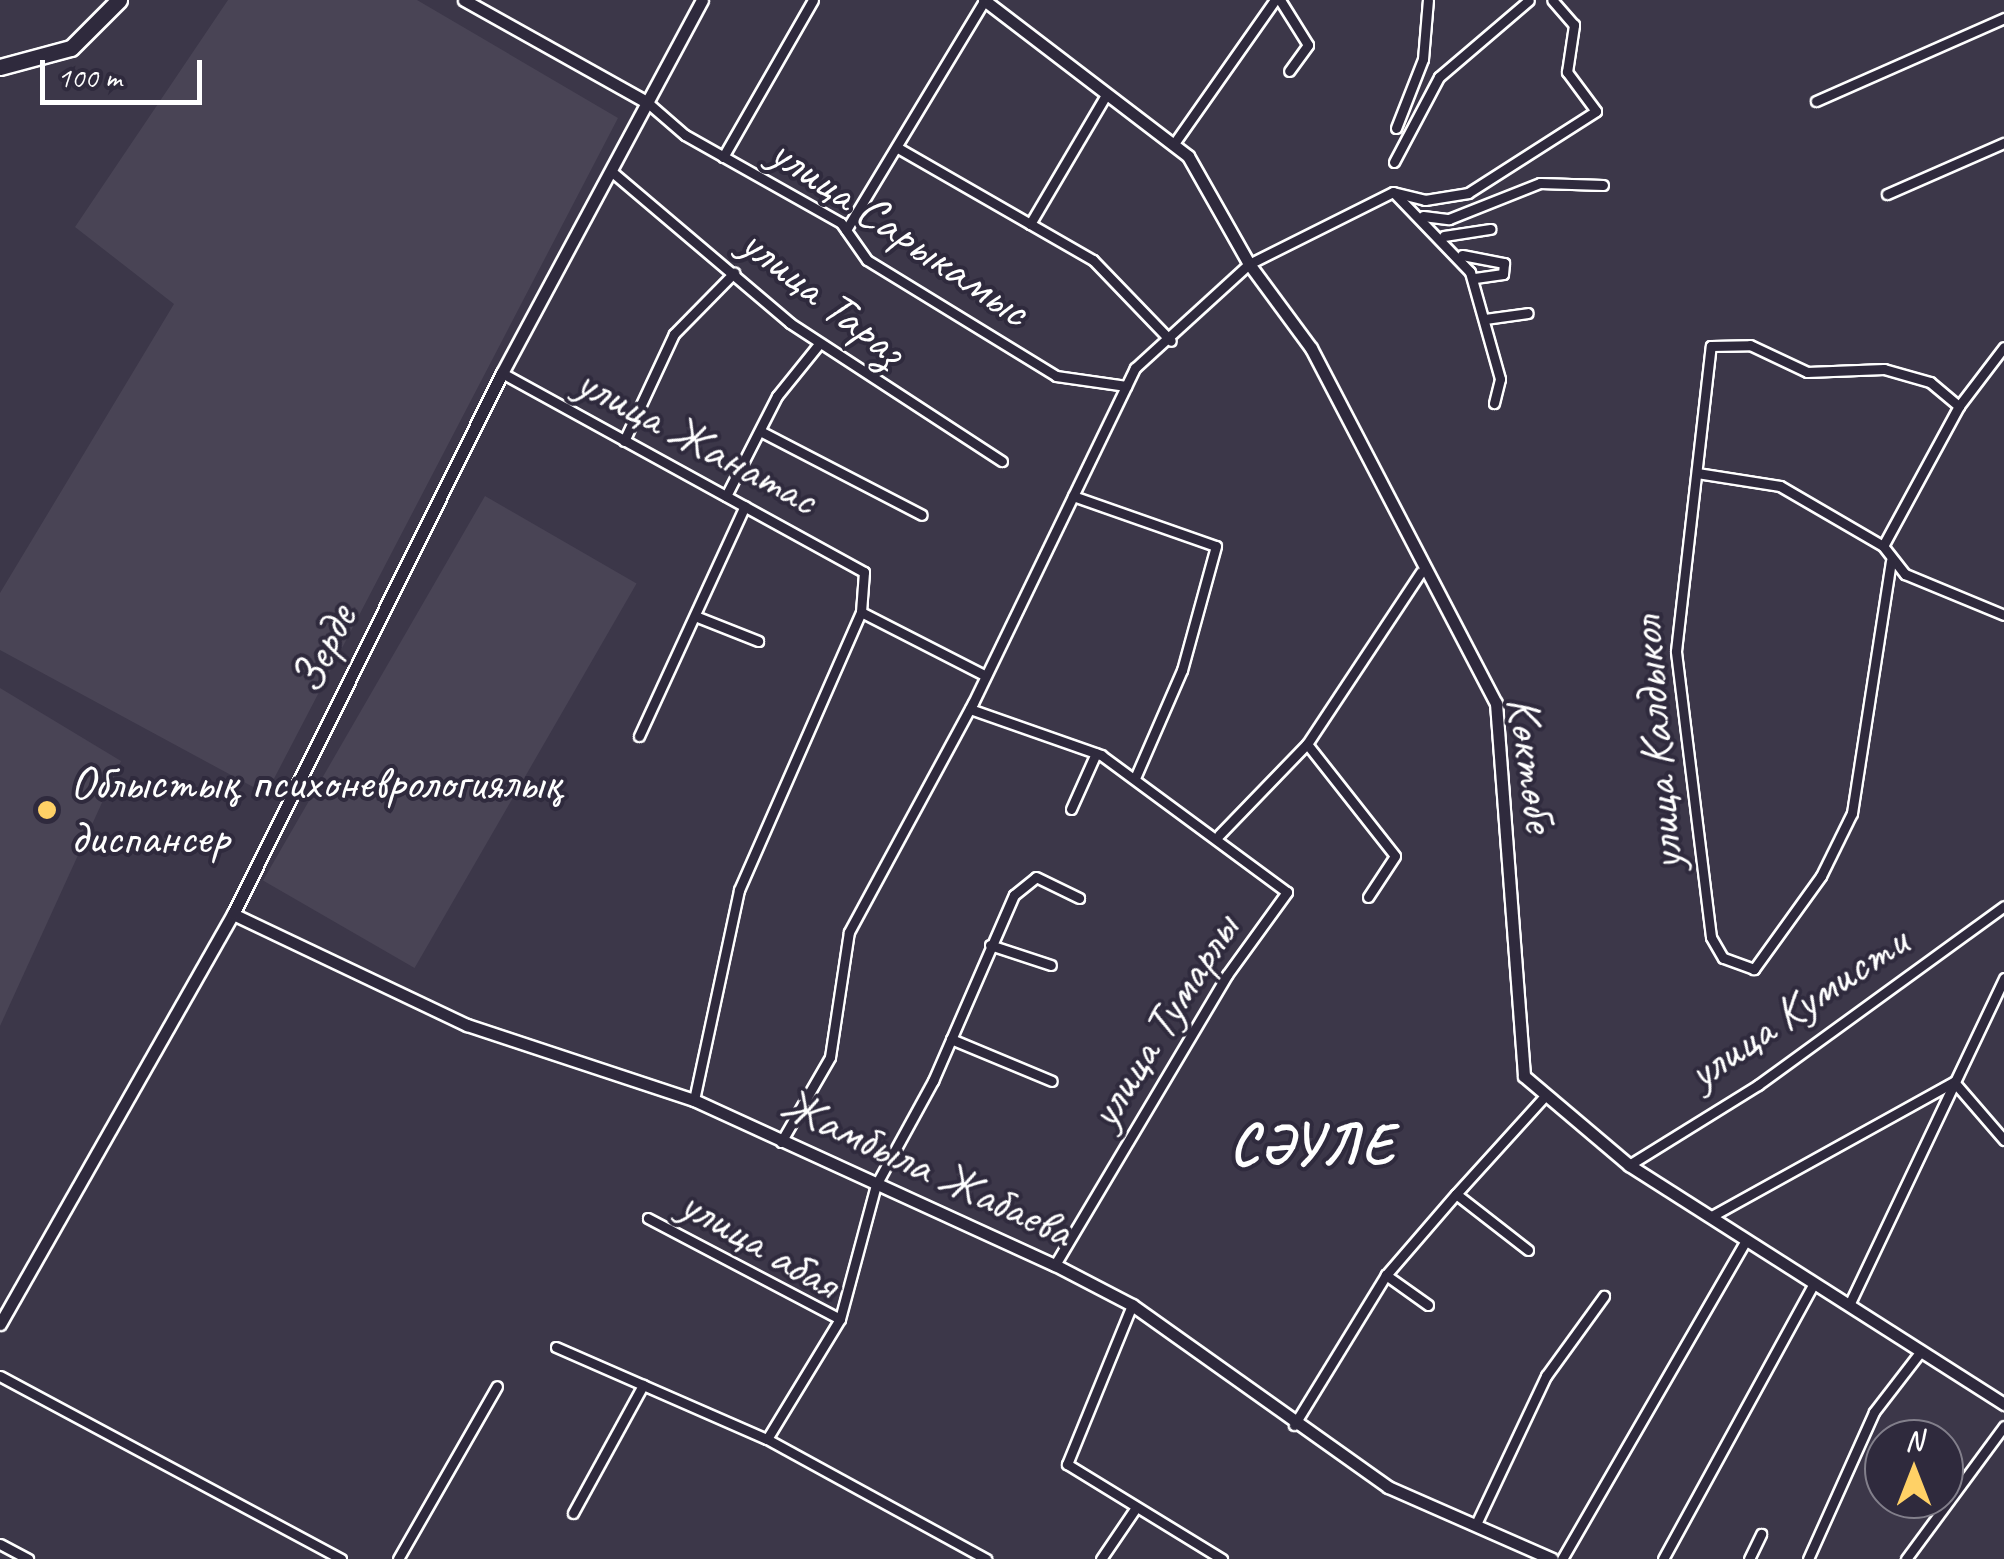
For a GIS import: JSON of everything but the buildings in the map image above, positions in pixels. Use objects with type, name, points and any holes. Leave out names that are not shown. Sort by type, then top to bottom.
[{"type":"highway","points":[[0,67],[71,48],[119,0]]},
{"type":"street","points":[[464,0],[648,103]]},
{"type":"street","name":"Зерде","points":[[0,1324],[233,914],[502,373],[702,0]]},
{"type":"street","points":[[723,157],[813,0]]},
{"type":"street","points":[[846,230],[984,0]]},
{"type":"street","name":"Көктөбе","points":[[984,0],[1173,144],[1249,264],[1311,348],[1421,572],[1496,703],[1524,1076],[1543,1098],[1629,1165],[2004,1404]]},
{"type":"street","points":[[1173,144],[1278,0],[1308,46],[1288,71]]},
{"type":"street","points":[[1396,128],[1423,59],[1428,0]]},
{"type":"street","points":[[1394,162],[1439,77],[1528,0]]},
{"type":"street","points":[[781,1142],[830,1057],[849,932],[970,709],[1126,386],[1249,264],[1394,192],[1425,200],[1468,193],[1596,111],[1568,72],[1574,25],[1552,0]]},
{"type":"street","points":[[1816,101],[2004,18]]},
{"type":"street","points":[[1030,224],[1106,95]]},
{"type":"street","name":"улица Сарыкамыс","points":[[648,103],[723,157],[846,230],[867,260],[1056,376],[1126,386]]},
{"type":"street","points":[[1888,194],[2004,143]]},
{"type":"street","points":[[898,148],[1093,260],[1171,341]]},
{"type":"street","name":"улица Тараз","points":[[611,171],[819,344],[1002,461]]},
{"type":"street","points":[[1420,216],[1449,218],[1540,183],[1603,185]]},
{"type":"street","points":[[1394,192],[1462,255],[1473,278],[1500,379],[1494,402]]},
{"type":"street","points":[[1444,236],[1490,229]]},
{"type":"street","points":[[1462,255],[1504,262],[1503,274],[1473,278]]},
{"type":"street","points":[[624,441],[674,334],[734,273]]},
{"type":"street","points":[[1484,318],[1528,313]]},
{"type":"street","points":[[726,496],[760,430],[819,344]]},
{"type":"street","name":"улица Калдыкол","points":[[1891,560],[1868,668],[1862,775],[1821,876],[1754,969],[1724,958],[1711,937],[1678,681],[1677,590],[1697,472],[1712,346],[1743,347],[1807,372],[1884,369],[1930,382],[1959,406]]},
{"type":"street","points":[[1883,546],[1959,406],[2004,346]]},
{"type":"street","name":"улица Жанатас","points":[[502,373],[860,567],[860,612]]},
{"type":"street","points":[[760,430],[922,515]]},
{"type":"street","points":[[1697,472],[1780,486],[1883,546],[1891,560],[2004,615]]},
{"type":"street","points":[[1073,496],[1216,546],[1182,670],[1134,778]]},
{"type":"street","points":[[640,736],[745,506]]},
{"type":"street","name":"улица Тумарлы","points":[[1220,835],[1307,744],[1421,572]]},
{"type":"street","points":[[694,1100],[739,890],[860,612],[986,676]]},
{"type":"street","points":[[694,616],[758,642]]},
{"type":"street","name":"улица Тумарлы","points":[[970,709],[1096,753],[1220,835],[1287,892],[1227,975],[1055,1265]]},
{"type":"street","points":[[1307,744],[1395,856],[1368,897]]},
{"type":"street","points":[[1071,808],[1096,753]]},
{"type":"street","points":[[840,1319],[876,1184],[951,1038],[1014,895],[1036,877],[1080,898]]},
{"type":"street","name":"улица Кумисти","points":[[1629,1165],[1758,1085],[2004,906]]},
{"type":"street","name":"Жамбыла Жабаева","points":[[233,914],[467,1025],[694,1100],[1055,1265],[1132,1306],[1388,1487],[1552,1559]]},
{"type":"street","points":[[990,945],[1052,965]]},
{"type":"street","points":[[1849,1305],[2003,985]]},
{"type":"street","points":[[951,1038],[1052,1081]]},
{"type":"street","points":[[1954,1082],[2004,1140]]},
{"type":"street","points":[[1710,1217],[1954,1082]]},
{"type":"street","points":[[1294,1424],[1386,1275],[1543,1098]]},
{"type":"street","points":[[1456,1194],[1528,1250]]},
{"type":"street","name":"улица абая","points":[[648,1218],[840,1319],[767,1439]]},
{"type":"street","points":[[1562,1559],[1746,1240]]},
{"type":"street","points":[[1386,1275],[1428,1305]]},
{"type":"street","points":[[1663,1559],[1814,1283]]},
{"type":"street","points":[[1476,1524],[1546,1376],[1604,1296]]},
{"type":"street","points":[[1132,1306],[1067,1464],[1222,1559]]},
{"type":"street","points":[[556,1347],[767,1439],[986,1559]]},
{"type":"street","points":[[1808,1559],[1874,1412],[1920,1351]]},
{"type":"street","points":[[0,1376],[342,1559]]},
{"type":"street","points":[[574,1513],[643,1385]]},
{"type":"street","points":[[398,1559],[497,1386]]},
{"type":"street","points":[[1906,1559],[2004,1426]]},
{"type":"street","points":[[1101,1559],[1135,1508]]},
{"type":"street","points":[[1749,1559],[1761,1534]]},
{"type":"street","points":[[0,1544],[28,1559]]},
{"type":"shaded area","points":[[228,0],[417,0],[618,118],[266,794],[0,650],[0,593],[174,304],[75,227]]},
{"type":"shaded area","points":[[485,496],[637,583],[415,968],[263,881]]},
{"type":"shaded area","name":"Облыстық психоневрологиялық диспансер","points":[[0,688],[121,761],[0,1026]]},
{"type":"place","name":"Облыстық психоневрологиялық диспансер","points":[[47,810]]},
{"type":"district","name":"СӘУЛЕ","points":[[1313,1144]]}]
